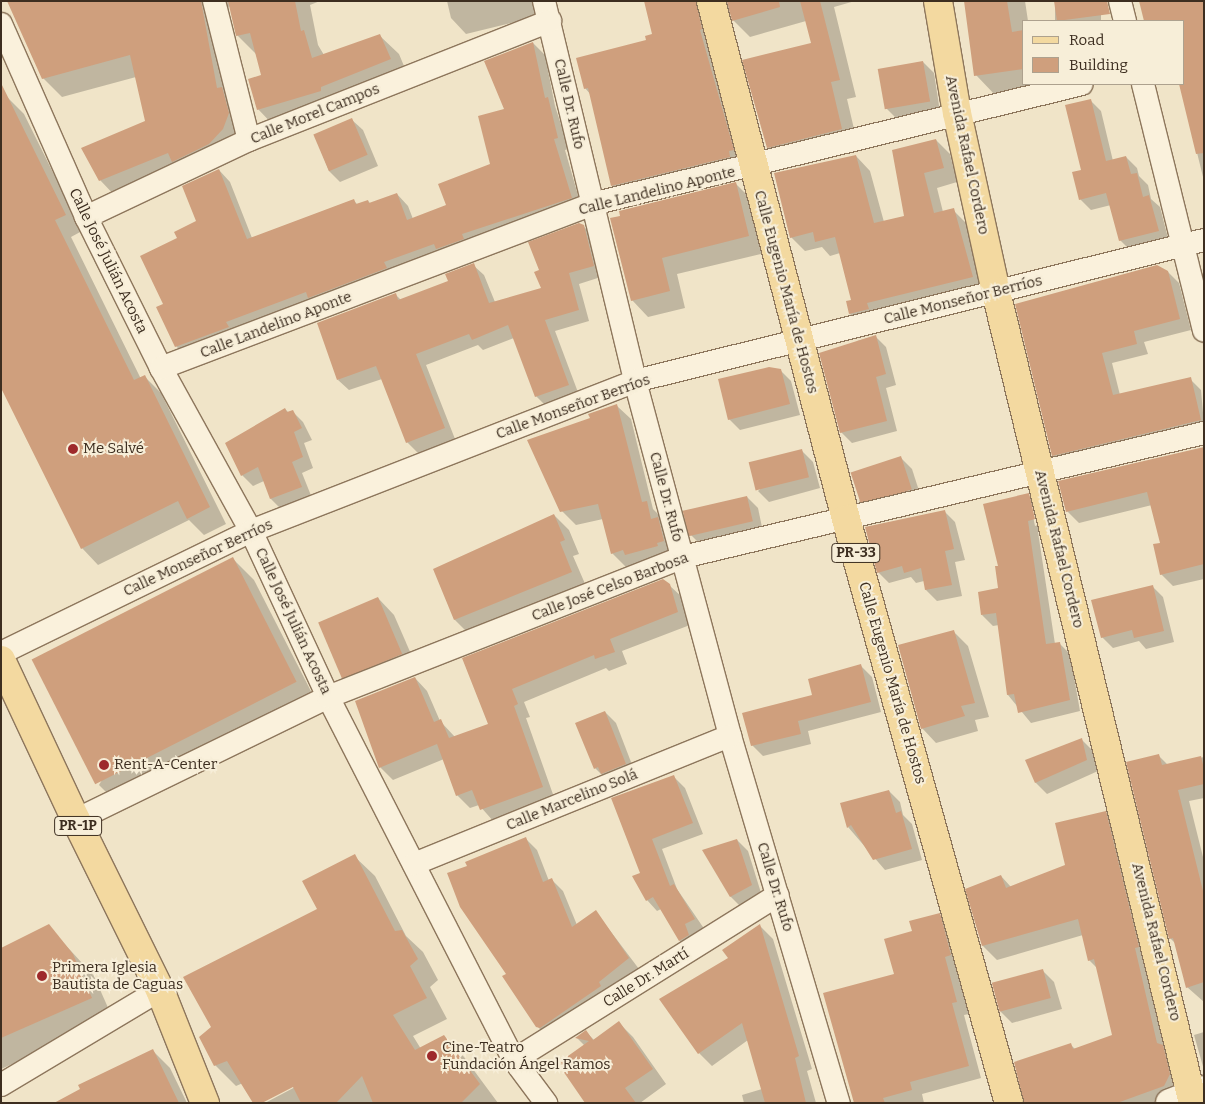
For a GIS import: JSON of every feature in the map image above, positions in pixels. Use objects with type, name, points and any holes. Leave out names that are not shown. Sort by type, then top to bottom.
[{"type":"main road","name":"Calle Eugenio María de Hostos","points":[[711,1],[846,519],[1009,1103]]},
{"type":"main road","name":"Avenida Rafael Cordero","points":[[938,1],[957,113],[996,292],[1041,472],[1190,1097]]},
{"type":"main road","name":"PR-1P","points":[[1,660],[76,820],[160,990],[205,1103]]},
{"type":"street","points":[[214,1],[249,140]]},
{"type":"street","points":[[1120,1],[1125,20]]},
{"type":"street","name":"Calle Morel Campos","points":[[86,217],[249,140],[547,11]]},
{"type":"street","name":"Calle Dr. Rufo","points":[[547,11],[635,381],[730,736],[839,1103]]},
{"type":"street","name":"Calle José Julián Acosta","points":[[1,24],[86,217],[161,368],[251,531],[328,697],[514,1060],[546,1103]]},
{"type":"street","name":"Calle Landelino Aponte","points":[[161,368],[592,204],[753,167],[957,113],[1078,85]]},
{"type":"street","points":[[1143,85],[1193,242],[1204,330]]},
{"type":"street","name":"Calle Monseñor Berríos","points":[[1,653],[251,531],[635,381],[1193,242]]},
{"type":"street","name":"Calle José Celso Barbosa","points":[[76,820],[328,697],[683,557],[1204,433]]},
{"type":"street","name":"Calle Marcelino Solá","points":[[414,864],[730,736]]},
{"type":"street","name":"Calle Dr. Martí","points":[[514,1060],[778,895]]},
{"type":"street","points":[[1,1085],[160,990]]},
{"type":"building","points":[[7,1],[201,1],[217,88],[222,87],[229,113],[223,129],[209,144],[172,162],[168,153],[99,181],[81,148],[145,121],[130,55],[42,79]]},
{"type":"building","points":[[228,1],[295,1],[301,31],[304,30],[312,58],[380,34],[391,59],[321,87],[321,91],[257,110],[248,79],[261,75],[250,33],[236,36]]},
{"type":"building","points":[[644,1],[696,1],[702,29],[700,30],[734,150],[729,151],[730,157],[611,186],[588,88],[584,89],[576,58],[646,40],[645,36],[652,34]]},
{"type":"building","points":[[727,1],[779,1],[780,7],[732,21]]},
{"type":"building","points":[[800,1],[820,1],[840,80],[831,82],[842,129],[767,148],[742,60],[811,43]]},
{"type":"building","points":[[964,1],[1007,1],[1012,32],[1022,30],[1022,69],[974,76]]},
{"type":"building","points":[[1054,1],[1107,1],[1110,14],[1057,20]]},
{"type":"building","points":[[1139,1],[1204,1],[1204,153],[1196,154],[1179,85],[1185,85],[1185,20],[1144,20]]},
{"type":"building","points":[[533,42],[545,98],[548,97],[558,138],[554,139],[572,198],[462,234],[464,239],[436,249],[434,244],[384,262],[387,268],[308,298],[306,292],[226,322],[229,327],[175,347],[156,307],[163,304],[140,256],[177,238],[174,232],[196,221],[182,186],[219,169],[247,239],[354,199],[356,204],[368,200],[369,203],[397,193],[407,220],[446,205],[438,184],[490,164],[478,116],[504,109],[484,61]]},
{"type":"building","points":[[923,61],[930,101],[885,109],[878,69]]},
{"type":"building","points":[[1,83],[66,215],[55,220],[134,380],[145,375],[210,507],[187,519],[178,501],[81,549],[1,388]]},
{"type":"building","points":[[1091,99],[1106,161],[1126,156],[1131,174],[1137,173],[1143,197],[1149,195],[1159,231],[1119,241],[1106,193],[1079,200],[1072,172],[1081,170],[1065,105]]},
{"type":"building","points":[[352,118],[368,155],[329,171],[313,134]]},
{"type":"building","points":[[936,139],[944,168],[924,173],[934,213],[954,208],[973,277],[867,303],[869,309],[849,314],[846,301],[851,300],[835,237],[815,242],[813,232],[790,238],[774,173],[856,155],[874,223],[904,216],[892,150]]},
{"type":"building","points":[[736,182],[749,236],[662,258],[670,291],[631,301],[610,218],[620,216],[619,211]]},
{"type":"building","points":[[579,223],[584,225],[594,266],[569,273],[579,310],[545,320],[569,385],[535,397],[508,325],[472,340],[469,334],[416,354],[445,428],[406,443],[376,366],[337,380],[317,323],[396,293],[398,300],[448,281],[445,274],[474,263],[489,303],[541,288],[534,272],[539,270],[528,242]]},
{"type":"building","points":[[1157,265],[1168,271],[1180,319],[1134,331],[1137,344],[1102,353],[1113,395],[1191,377],[1201,420],[1052,456],[1015,304]]},
{"type":"building","points":[[876,335],[886,374],[876,377],[887,421],[840,433],[819,353]]},
{"type":"building","points":[[769,367],[781,369],[790,404],[728,420],[718,379]]},
{"type":"building","points":[[617,404],[642,502],[647,501],[651,519],[658,517],[664,541],[657,543],[658,546],[625,555],[623,550],[611,554],[598,504],[560,512],[527,440],[590,418],[588,414]]},
{"type":"building","points":[[285,408],[287,412],[293,410],[302,428],[294,432],[303,457],[292,462],[302,487],[270,499],[258,467],[241,476],[225,443]]},
{"type":"building","points":[[1204,447],[1204,564],[1160,575],[1153,544],[1160,543],[1147,492],[1066,512],[1058,481]]},
{"type":"building","points":[[802,449],[809,477],[756,490],[749,462]]},
{"type":"building","points":[[901,456],[912,489],[861,506],[851,472]]},
{"type":"building","points":[[1029,493],[1035,519],[1028,521],[1046,644],[1060,642],[1070,700],[1018,713],[1014,694],[1007,695],[996,613],[981,615],[978,592],[998,588],[995,566],[998,566],[983,504]]},
{"type":"building","points":[[747,496],[753,521],[689,536],[683,511]]},
{"type":"building","points":[[945,510],[954,549],[945,551],[952,585],[925,590],[921,568],[904,573],[902,566],[877,573],[865,527]]},
{"type":"building","points":[[554,514],[565,540],[560,542],[572,572],[454,620],[433,569]]},
{"type":"building","points":[[233,557],[297,682],[95,784],[32,660]]},
{"type":"building","points":[[663,579],[670,584],[678,612],[610,639],[615,652],[595,659],[594,655],[512,689],[518,704],[514,706],[543,787],[480,810],[472,790],[456,796],[437,744],[379,768],[355,701],[415,677],[434,722],[441,719],[449,738],[488,724],[462,658]]},
{"type":"building","points":[[1153,585],[1164,631],[1134,638],[1132,630],[1101,638],[1091,600]]},
{"type":"building","points":[[378,597],[402,654],[342,679],[318,622]]},
{"type":"building","points":[[954,630],[975,703],[961,706],[965,716],[921,729],[898,645]]},
{"type":"building","points":[[861,664],[871,702],[798,721],[801,734],[751,746],[742,713],[812,695],[808,679]]},
{"type":"building","points":[[605,711],[626,764],[601,774],[598,767],[594,769],[575,723]]},
{"type":"building","points":[[1082,738],[1087,760],[1035,783],[1025,760]]},
{"type":"building","points":[[1159,754],[1162,765],[1201,756],[1204,769],[1204,784],[1178,790],[1204,895],[1204,982],[1186,988],[1173,938],[1169,939],[1126,762]]},
{"type":"building","points":[[674,775],[693,823],[652,839],[670,886],[674,884],[695,919],[685,924],[689,935],[679,941],[653,897],[646,901],[632,876],[640,873],[611,798]]},
{"type":"building","points":[[889,790],[896,813],[901,811],[912,849],[873,860],[851,825],[847,828],[840,803]]},
{"type":"building","points":[[1106,811],[1139,947],[1135,948],[1157,1043],[1163,1045],[1170,1074],[1164,1086],[1117,1103],[1024,1103],[1014,1062],[1071,1043],[1073,1049],[1112,1035],[1094,959],[1088,961],[1078,919],[982,946],[965,889],[1001,875],[1006,888],[1065,865],[1055,823]]},
{"type":"building","points":[[526,837],[543,882],[552,878],[572,927],[596,910],[629,958],[599,982],[601,986],[540,1028],[536,1027],[502,976],[506,974],[460,907],[447,873],[467,866],[465,862]]},
{"type":"building","points":[[737,839],[752,885],[730,897],[702,850]]},
{"type":"building","points":[[355,854],[395,931],[402,930],[418,959],[410,966],[427,998],[393,1015],[415,1050],[444,1035],[480,1084],[461,1103],[373,1103],[362,1076],[336,1103],[301,1103],[293,1087],[262,1103],[253,1103],[227,1061],[214,1066],[199,1037],[211,1027],[183,977],[317,909],[302,881]]},
{"type":"building","points":[[940,913],[951,955],[945,957],[957,1002],[952,1003],[969,1066],[910,1082],[912,1090],[883,1098],[885,1103],[854,1103],[823,993],[894,974],[884,939],[912,931],[909,921]]},
{"type":"building","name":"Primera Iglesia Bautista de Caguas","points":[[49,924],[73,954],[92,998],[1,1038],[1,948]]},
{"type":"building","points":[[760,924],[799,1056],[795,1058],[806,1103],[765,1103],[742,1023],[698,1054],[659,999],[728,958],[722,950]]},
{"type":"building","points":[[1043,969],[1051,998],[1000,1012],[992,983]]},
{"type":"building","points":[[619,1021],[653,1069],[625,1088],[636,1103],[585,1103],[563,1071],[561,1061],[589,1041],[575,1038],[586,1030],[593,1040]]},
{"type":"building","points":[[153,1049],[179,1103],[54,1103],[80,1089],[78,1085]]},
{"type":"place","name":"Me Salvé","points":[[73,449]]},
{"type":"place","name":"Rent-A-Center","points":[[104,765]]},
{"type":"place","name":"Primera Iglesia Bautista de Caguas","points":[[42,976]]},
{"type":"place","name":"Cine-Teatro Fundación Ángel Ramos","points":[[432,1056]]}]
